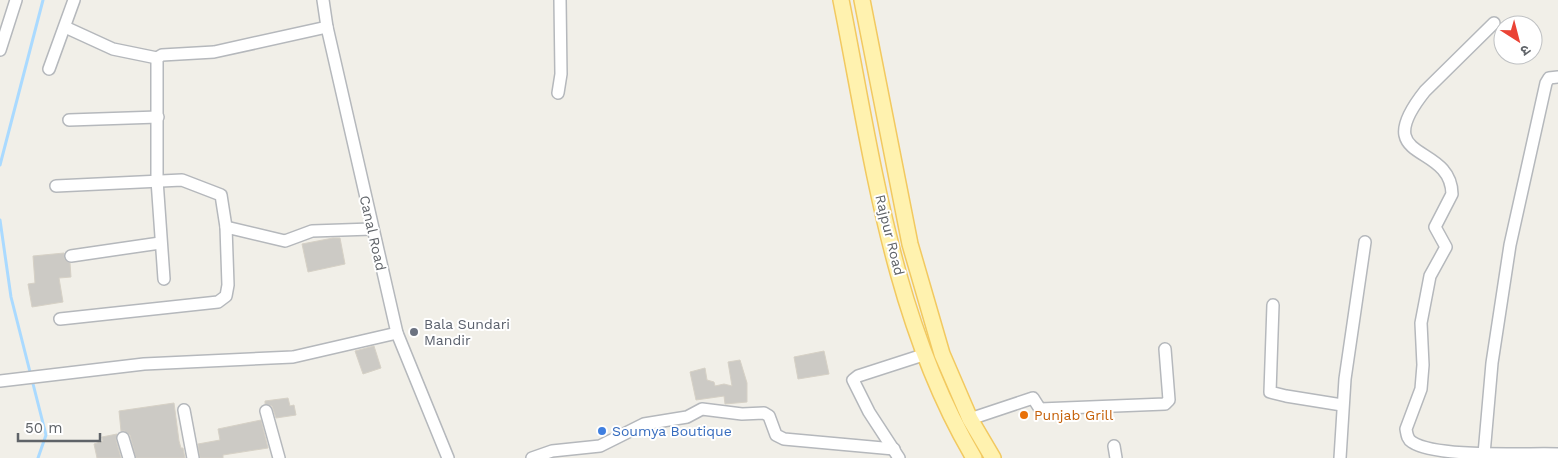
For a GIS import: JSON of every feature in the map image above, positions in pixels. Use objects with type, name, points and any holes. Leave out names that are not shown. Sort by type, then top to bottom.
[{"type":"main road","name":"Rajpur Road","points":[[841,0],[888,236],[923,355],[950,417],[974,458]]},
{"type":"main road","name":"Rajpur Road","points":[[862,0],[910,244],[942,354],[970,419],[993,458]]},
{"type":"main road","points":[[964,442],[979,436]]},
{"type":"street","points":[[0,50],[16,0]]},
{"type":"street","points":[[49,69],[74,0]]},
{"type":"street","name":"Canal Road","points":[[323,0],[327,27],[396,333],[448,458]]},
{"type":"street","points":[[558,93],[561,74],[560,0]]},
{"type":"street","points":[[1493,24],[1424,92],[1404,121],[1402,131],[1417,151],[1442,169],[1449,180],[1452,194],[1435,227],[1446,247],[1430,276],[1421,323],[1423,365],[1421,389],[1406,428],[1407,434],[1413,443],[1454,456],[1558,454]]},
{"type":"street","points":[[65,27],[113,49],[157,58],[232,49],[327,27]]},
{"type":"street","points":[[157,58],[157,180],[164,278]]},
{"type":"street","points":[[1484,454],[1492,363],[1510,245],[1546,83],[1549,78],[1558,77]]},
{"type":"street","points":[[69,120],[158,117]]},
{"type":"street","points":[[56,186],[182,180],[201,189],[218,193],[222,197],[226,227],[228,285],[226,296],[218,302],[60,319]]},
{"type":"street","points":[[226,227],[285,241],[312,231],[372,229]]},
{"type":"street","points":[[1340,458],[1342,405],[1365,242]]},
{"type":"street","points":[[71,256],[160,243]]},
{"type":"street","points":[[1273,305],[1270,392],[1342,405]]},
{"type":"street","points":[[0,381],[144,364],[293,357],[396,333]]},
{"type":"street","points":[[970,419],[1033,398],[1040,409],[1165,404],[1169,400],[1165,349]]},
{"type":"street","points":[[896,454],[869,412],[854,378],[923,355]]},
{"type":"street","points":[[532,458],[552,451],[600,446],[644,424],[687,417],[707,408],[742,414],[764,413],[769,416],[776,435],[784,439],[896,454]]},
{"type":"street","points":[[184,410],[192,458]]},
{"type":"street","points":[[266,411],[279,458]]},
{"type":"street","points":[[123,438],[129,458]]},
{"type":"street","points":[[1114,446],[1116,458]]},
{"type":"building","points":[[340,238],[345,264],[308,272],[302,244]]},
{"type":"building","points":[[64,253],[65,260],[70,263],[71,277],[59,278],[63,302],[32,307],[28,284],[35,283],[33,256]]},
{"type":"building","points":[[374,346],[381,368],[363,374],[355,351]]},
{"type":"building","points":[[824,351],[829,374],[798,379],[794,357]]},
{"type":"building","points":[[740,360],[747,383],[747,402],[725,404],[724,396],[696,400],[690,372],[705,368],[707,380],[714,382],[715,386],[724,384],[732,386],[728,362]]},
{"type":"building","points":[[288,398],[290,406],[294,405],[296,415],[276,418],[272,406],[265,404],[265,401]]},
{"type":"building","points":[[174,403],[179,441],[185,458],[136,458],[130,435],[125,431],[121,431],[119,411]]},
{"type":"building","points":[[261,420],[268,448],[223,455],[223,458],[200,458],[198,444],[220,440],[218,429]]},
{"type":"building","points":[[117,434],[116,440],[121,458],[97,458],[94,444],[103,441],[102,437]]},
{"type":"waterway","points":[[0,165],[43,0]]},
{"type":"waterway","points":[[0,220],[11,297],[46,435],[38,458]]},
{"type":"place","name":"Bala Sundari Mandir","points":[[414,332]]},
{"type":"place","name":"Punjab Grill","points":[[1024,415]]},
{"type":"place","name":"Soumya Boutique","points":[[602,431]]}]
